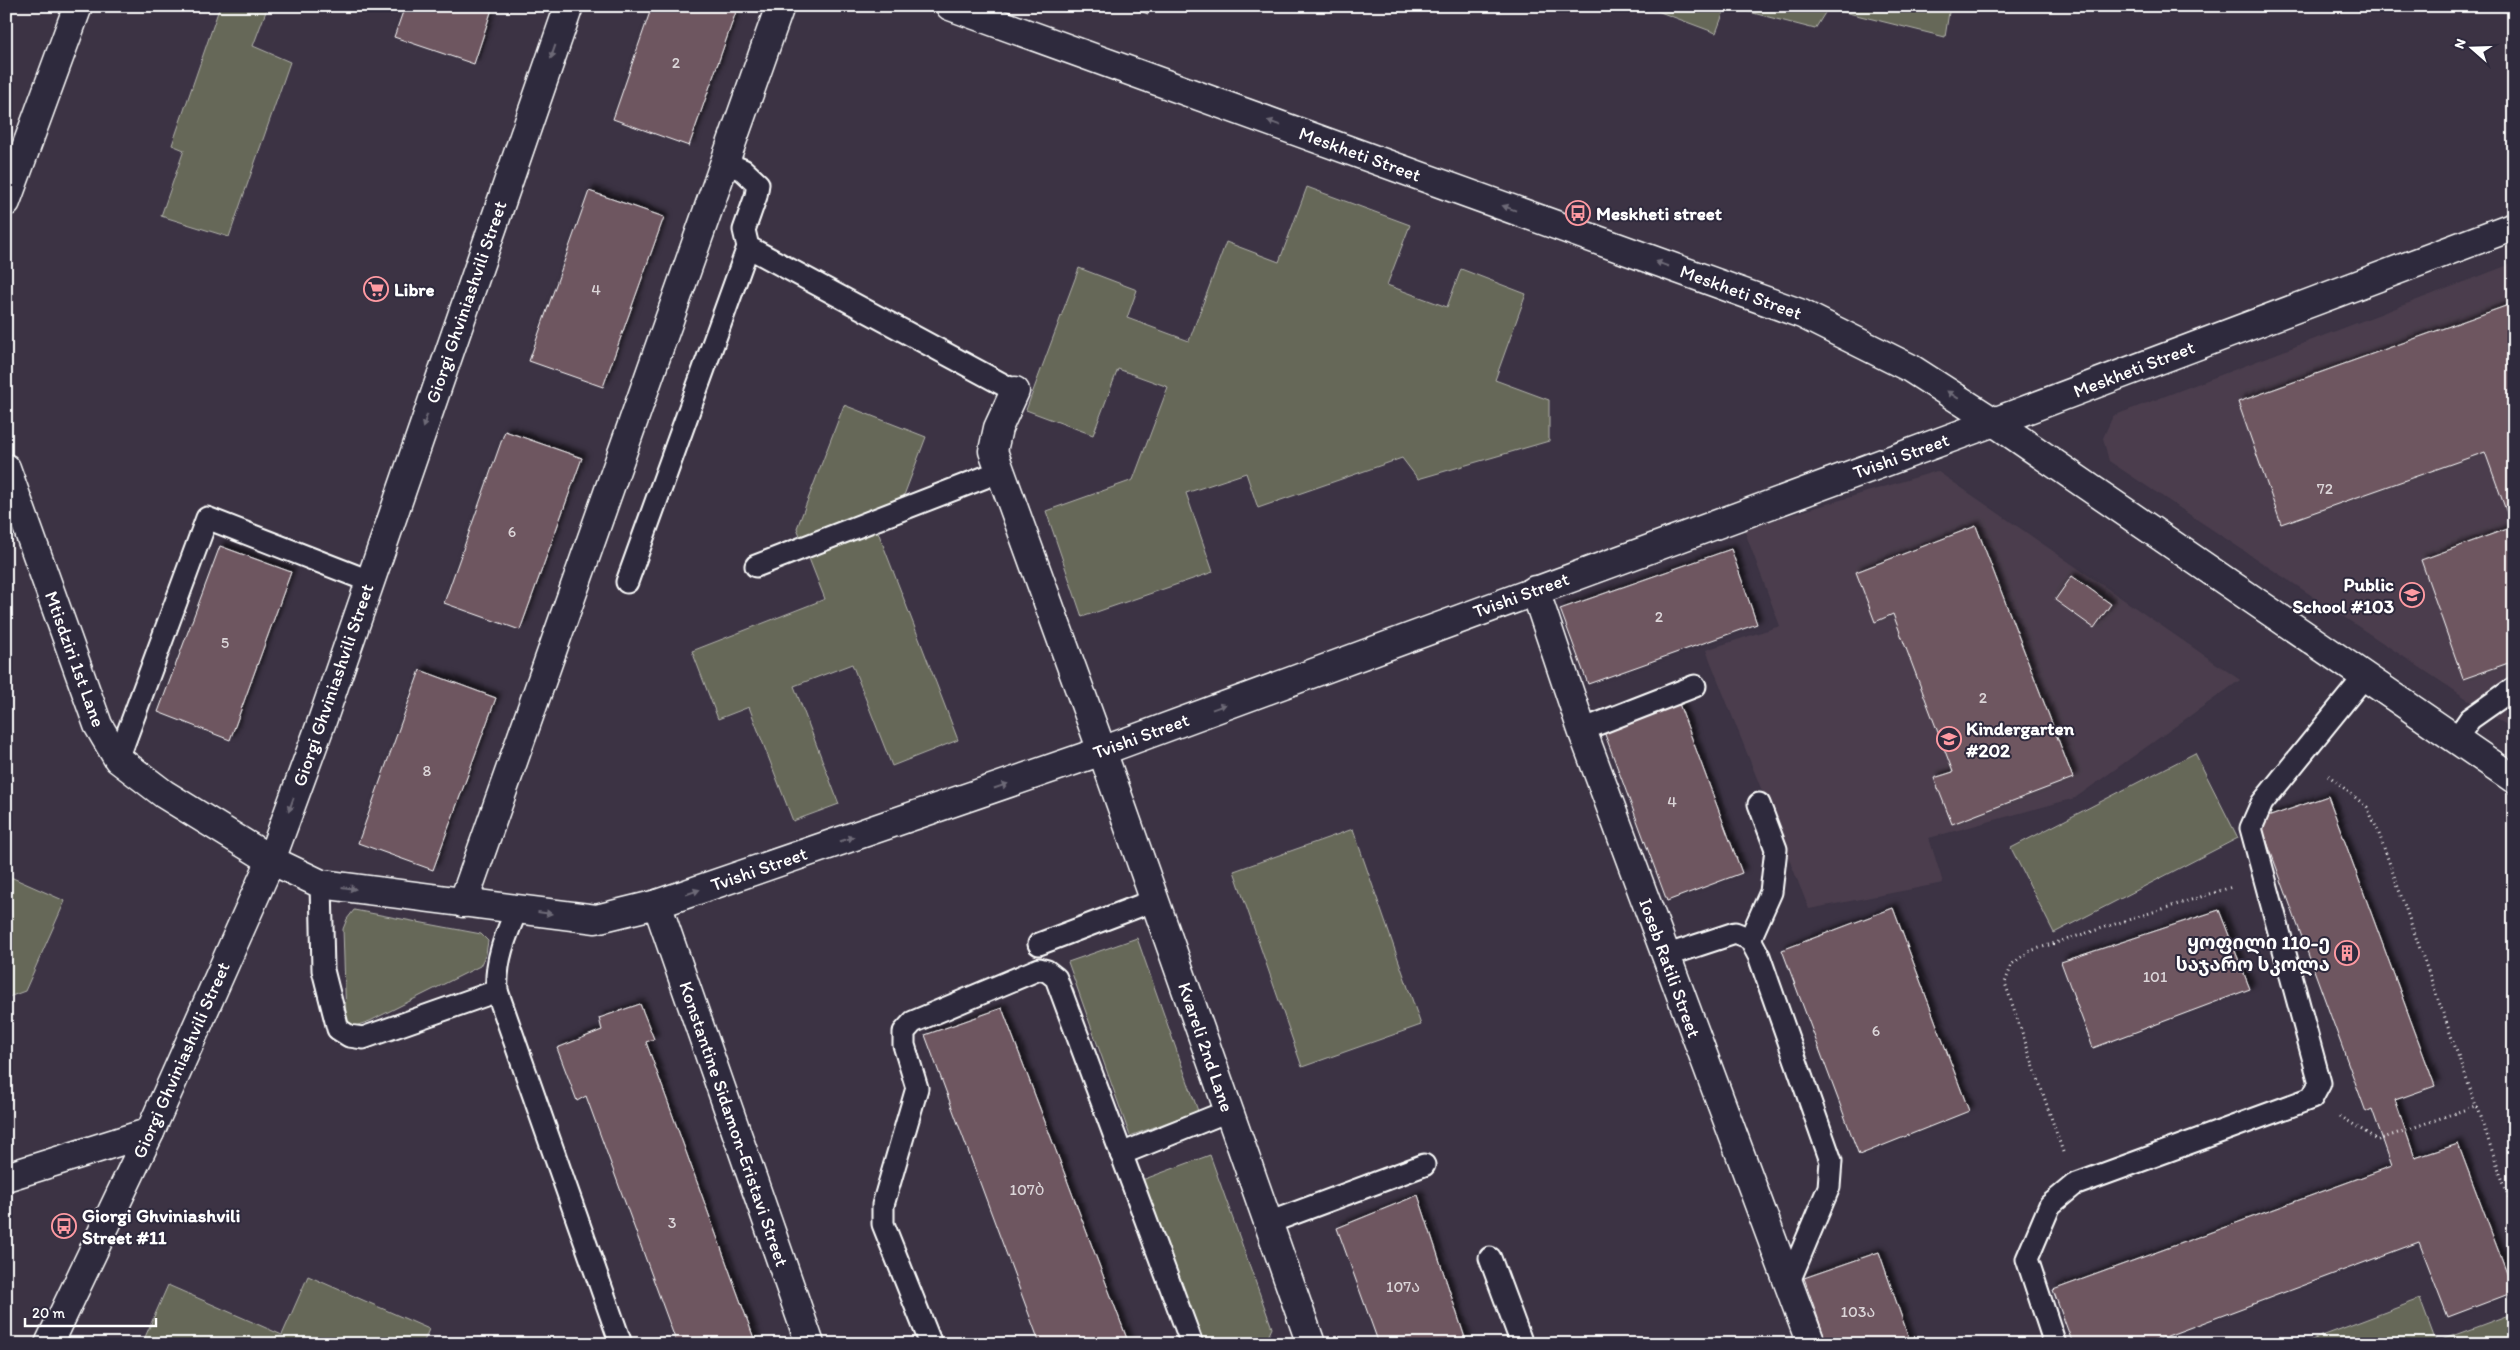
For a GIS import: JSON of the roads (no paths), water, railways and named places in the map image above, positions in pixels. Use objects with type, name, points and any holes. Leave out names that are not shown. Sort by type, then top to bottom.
[{"type":"street","points":[[6,202],[78,6]]},
{"type":"street","name":"Giorgi Ghviniashvili Street","points":[[49,1344],[150,1132],[271,860],[569,6]]},
{"type":"street","points":[[463,903],[780,6]]},
{"type":"street","name":"Meskheti Street","points":[[950,6],[1802,314],[1910,368],[1994,422],[2514,226]]},
{"type":"street","name":"Kvareli 2nd Lane","points":[[1015,391],[998,428],[993,452],[1102,750],[1311,1344]]},
{"type":"street","points":[[1994,422],[2514,779]]},
{"type":"street","name":"Tvishi Street","points":[[271,860],[321,884],[596,919],[657,904],[1102,750],[1994,422]]},
{"type":"street","name":"Mtisdziri 1st Lane","points":[[6,468],[98,725],[118,759],[164,794],[271,860]]},
{"type":"street","name":"Ioseb Ratili Street","points":[[1536,590],[1582,730],[1811,1344]]},
{"type":"street","name":"Konstantine Sidamon-Eristavi Street","points":[[657,904],[810,1344]]},
{"type":"street","points":[[6,1177],[150,1132]]},
{"type":"lane","points":[[628,582],[748,247],[744,230],[756,196],[758,184],[743,170],[724,163]]},
{"type":"lane","points":[[748,247],[1015,391]]},
{"type":"lane","points":[[756,566],[1001,471]]},
{"type":"lane","points":[[118,759],[207,518],[369,581]]},
{"type":"lane","points":[[2055,1344],[2027,1259],[2036,1232],[2050,1205],[2074,1185],[2312,1098],[2320,1084],[2251,828],[2262,804],[2365,676]]},
{"type":"lane","points":[[1582,730],[1695,686]]},
{"type":"lane","points":[[2456,740],[2470,719],[2514,688]]},
{"type":"lane","points":[[1750,939],[1771,892],[1776,849],[1759,804]]},
{"type":"lane","points":[[321,884],[323,970],[338,1029],[350,1036],[364,1038],[497,991]]},
{"type":"lane","points":[[1039,944],[1155,900]]},
{"type":"lane","points":[[517,909],[501,946],[496,974],[497,991],[621,1344]]},
{"type":"lane","points":[[1665,956],[1735,933],[1750,939],[1760,956],[1831,1161],[1829,1187],[1788,1284]]},
{"type":"lane","points":[[931,1344],[883,1224],[883,1205],[918,1088],[904,1045],[904,1032],[913,1022],[1039,969],[1047,971],[1056,978],[1192,1344]]},
{"type":"lane","points":[[1121,1154],[1228,1110]]},
{"type":"lane","points":[[1268,1223],[1424,1165]]},
{"type":"lane","points":[[1490,1258],[1522,1344]]},
{"type":"place","name":"Meskheti street","points":[[1578,213]]},
{"type":"place","name":"Libre","points":[[376,289]]},
{"type":"place","name":"Public School #103","points":[[2412,595]]},
{"type":"place","name":"Kindergarten #202","points":[[1949,739]]},
{"type":"place","name":"ყოფილი 110-ე საჯარო სკოლა","points":[[2347,953]]},
{"type":"place","name":"Giorgi Ghviniashvili Street #11","points":[[64,1226]]}]
